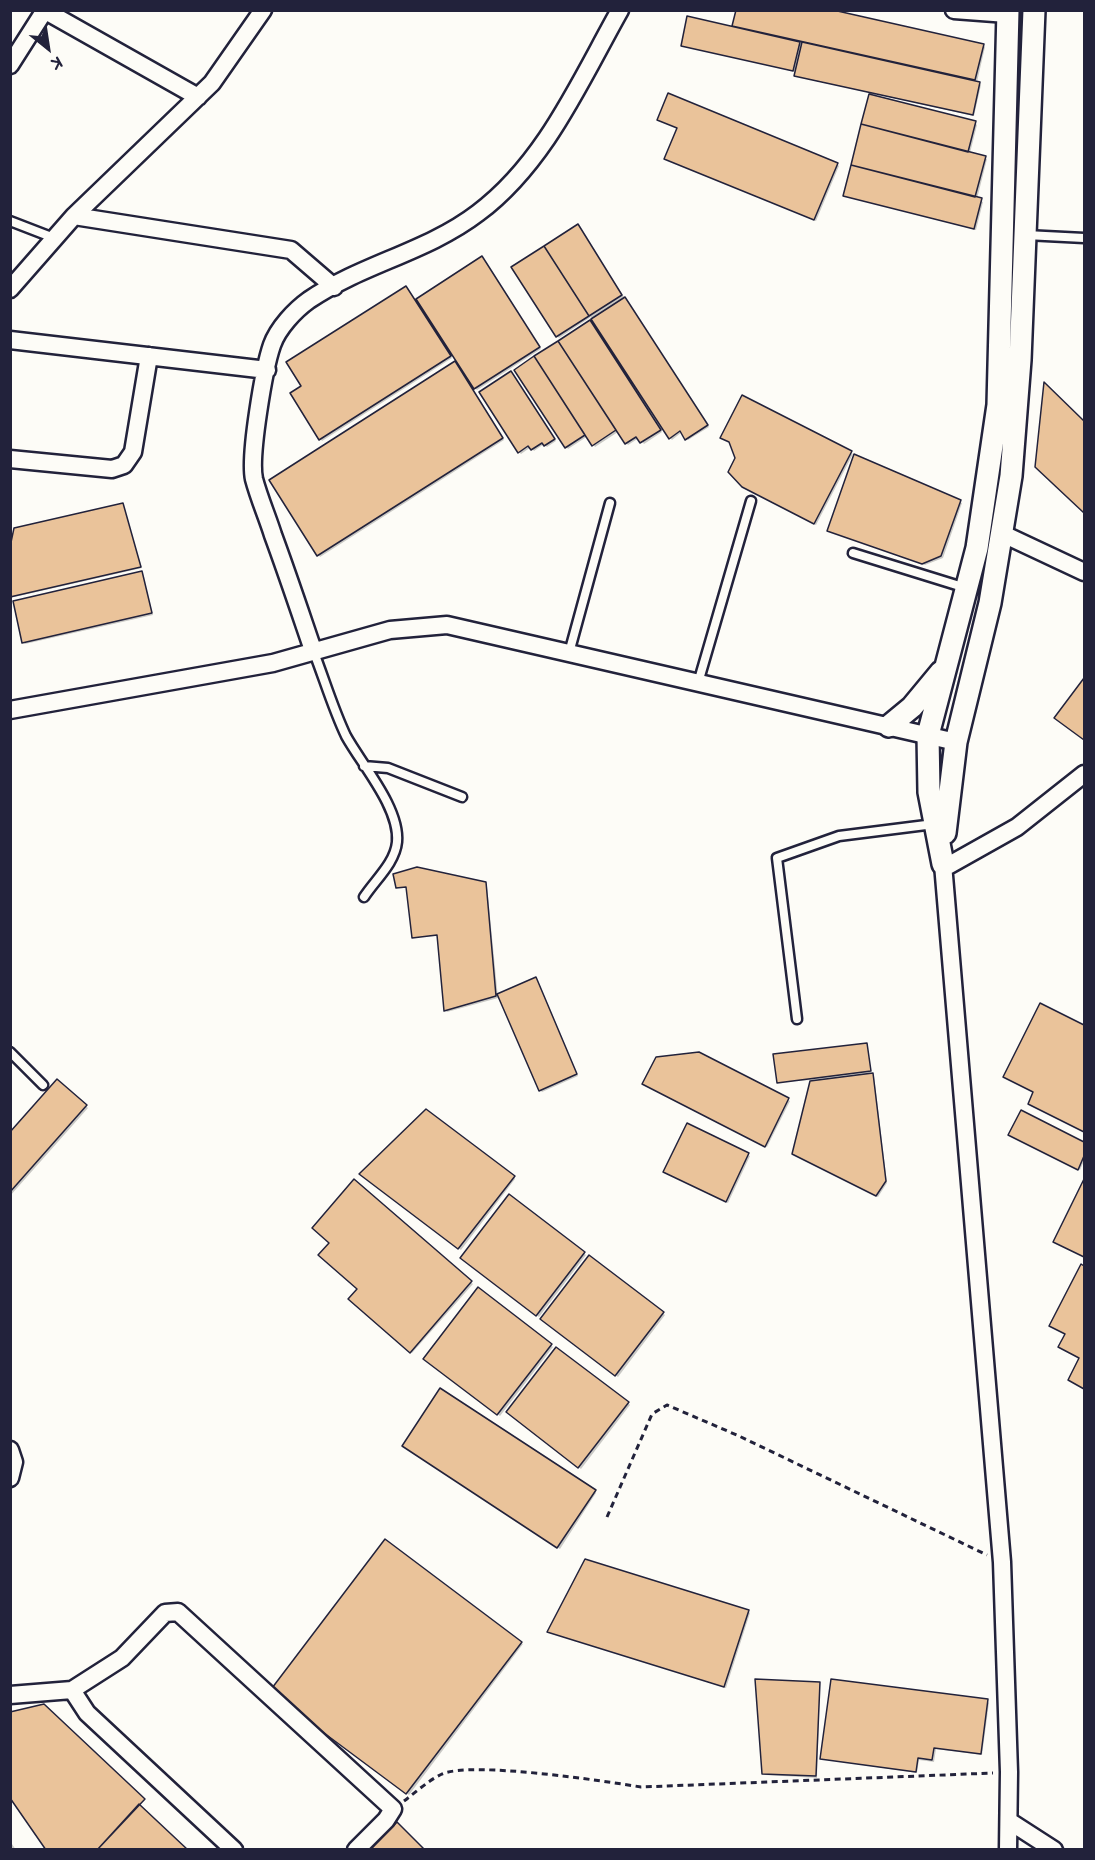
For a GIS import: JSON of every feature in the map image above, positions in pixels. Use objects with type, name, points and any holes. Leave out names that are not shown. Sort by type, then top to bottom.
[{"type":"street","points":[[10,289],[74,216],[212,83],[263,10]]},
{"type":"street","points":[[313,650],[254,477],[254,443],[273,344],[288,319],[309,300],[356,274],[433,242],[478,213],[499,196],[534,156],[550,133],[620,10]]},
{"type":"street","points":[[954,10],[1007,12],[998,405],[977,549],[928,735],[929,792],[944,866],[1002,1563],[1010,1772],[1008,1850]]},
{"type":"street","points":[[944,866],[948,797],[956,742],[990,603],[1003,534],[1017,408],[1034,10]]},
{"type":"street","points":[[10,65],[45,11],[198,97]]},
{"type":"street","points":[[74,216],[291,250],[334,286]]},
{"type":"street","points":[[10,340],[267,370]]},
{"type":"street","points":[[10,459],[112,469],[124,465],[133,452],[149,356]]},
{"type":"street","points":[[1003,534],[1084,572]]},
{"type":"street","points":[[10,710],[273,663],[390,630],[447,625],[956,742]]},
{"type":"street","points":[[889,726],[912,707],[946,667]]},
{"type":"street","points":[[944,866],[1017,827],[1084,774]]},
{"type":"street","points":[[10,1450],[14,1462],[10,1478]]},
{"type":"street","points":[[10,1695],[72,1690],[122,1658],[165,1613],[178,1612],[393,1809],[386,1820],[356,1850]]},
{"type":"street","points":[[72,1690],[87,1713],[234,1850]]},
{"type":"street","points":[[1009,1821],[1054,1850]]},
{"type":"lane","points":[[10,221],[54,238]]},
{"type":"lane","points":[[1025,235],[1084,238]]},
{"type":"lane","points":[[698,683],[751,501]]},
{"type":"lane","points":[[569,653],[610,503]]},
{"type":"lane","points":[[853,553],[966,588]]},
{"type":"lane","points":[[313,650],[346,735],[388,806],[395,825],[397,841],[393,856],[364,897]]},
{"type":"lane","points":[[364,766],[388,768],[462,797]]},
{"type":"lane","points":[[797,1019],[777,858],[839,836],[936,824]]},
{"type":"lane","points":[[10,1052],[43,1085]]},
{"type":"path","points":[[607,1517],[652,1414],[666,1405],[739,1436],[1002,1563]]},
{"type":"path","points":[[393,1809],[443,1774],[470,1769],[593,1779],[642,1787],[1010,1772]]},
{"type":"building","points":[[736,10],[833,10],[984,44],[975,80],[732,26]]},
{"type":"building","points":[[687,16],[800,42],[793,71],[681,46]]},
{"type":"building","points":[[802,42],[980,82],[973,115],[794,76]]},
{"type":"building","points":[[668,93],[838,163],[814,220],[664,159],[677,128],[657,120]]},
{"type":"building","points":[[869,94],[976,121],[968,152],[861,124]]},
{"type":"building","points":[[861,124],[986,156],[975,197],[851,165]]},
{"type":"building","points":[[851,165],[982,198],[974,229],[843,196]]},
{"type":"building","points":[[578,224],[622,295],[589,316],[544,246]]},
{"type":"building","points":[[544,246],[589,316],[556,337],[511,267]]},
{"type":"building","points":[[482,256],[540,347],[474,389],[416,299]]},
{"type":"building","points":[[406,286],[451,356],[319,440],[290,393],[301,386],[286,362]]},
{"type":"building","points":[[625,297],[708,425],[685,440],[680,431],[669,439],[591,319]]},
{"type":"building","points":[[590,320],[661,430],[640,443],[636,437],[625,444],[558,341]]},
{"type":"building","points":[[558,341],[616,430],[592,446],[534,356]]},
{"type":"building","points":[[534,356],[585,435],[565,448],[514,370]]},
{"type":"building","points":[[455,361],[503,438],[317,556],[269,480]]},
{"type":"building","points":[[511,371],[555,439],[531,450],[528,446],[518,453],[479,392]]},
{"type":"building","points":[[1044,382],[1084,421],[1084,513],[1035,467]]},
{"type":"building","points":[[742,395],[852,451],[814,524],[742,487],[728,472],[735,458],[729,442],[720,438]]},
{"type":"building","points":[[854,454],[961,500],[941,556],[922,564],[827,531]]},
{"type":"building","points":[[123,503],[141,567],[10,597],[10,547],[14,528]]},
{"type":"building","points":[[142,571],[152,613],[22,643],[13,601]]},
{"type":"building","points":[[1084,678],[1084,740],[1054,718]]},
{"type":"building","points":[[417,867],[486,882],[496,996],[444,1011],[437,935],[412,938],[406,887],[396,888],[393,874]]},
{"type":"building","points":[[536,977],[577,1074],[539,1091],[497,994]]},
{"type":"building","points":[[1040,1003],[1084,1025],[1084,1132],[1028,1104],[1033,1092],[1003,1077]]},
{"type":"building","points":[[867,1043],[871,1071],[777,1083],[773,1054]]},
{"type":"building","points":[[699,1052],[789,1098],[765,1147],[642,1084],[656,1057]]},
{"type":"building","points":[[873,1073],[886,1181],[876,1196],[792,1154],[810,1081]]},
{"type":"building","points":[[57,1079],[87,1105],[10,1192],[10,1132]]},
{"type":"building","points":[[426,1109],[515,1176],[458,1249],[359,1174]]},
{"type":"building","points":[[1021,1110],[1084,1142],[1084,1156],[1078,1170],[1008,1135]]},
{"type":"building","points":[[687,1123],[749,1153],[726,1202],[663,1172]]},
{"type":"building","points":[[354,1179],[472,1281],[410,1353],[348,1299],[357,1289],[318,1255],[329,1243],[312,1228]]},
{"type":"building","points":[[1084,1179],[1084,1257],[1053,1242]]},
{"type":"building","points":[[509,1194],[585,1252],[536,1316],[460,1258]]},
{"type":"building","points":[[589,1255],[664,1312],[615,1376],[540,1319]]},
{"type":"building","points":[[1081,1264],[1084,1266],[1084,1389],[1068,1380],[1079,1358],[1058,1347],[1065,1334],[1049,1326]]},
{"type":"building","points":[[478,1287],[552,1344],[497,1415],[423,1359]]},
{"type":"building","points":[[556,1347],[629,1402],[578,1468],[506,1412]]},
{"type":"building","points":[[440,1388],[596,1490],[557,1548],[402,1446]]},
{"type":"building","points":[[385,1539],[522,1642],[406,1794],[269,1692]]},
{"type":"building","points":[[585,1559],[749,1610],[724,1687],[547,1632]]},
{"type":"building","points":[[755,1679],[820,1682],[816,1776],[762,1774]]},
{"type":"building","points":[[831,1679],[988,1699],[981,1754],[934,1748],[932,1760],[918,1758],[916,1772],[820,1759]]},
{"type":"building","points":[[44,1704],[145,1799],[97,1850],[46,1850],[10,1798],[10,1712]]},
{"type":"building","points":[[139,1804],[188,1850],[97,1850]]},
{"type":"building","points":[[397,1822],[425,1850],[370,1850]]}]
